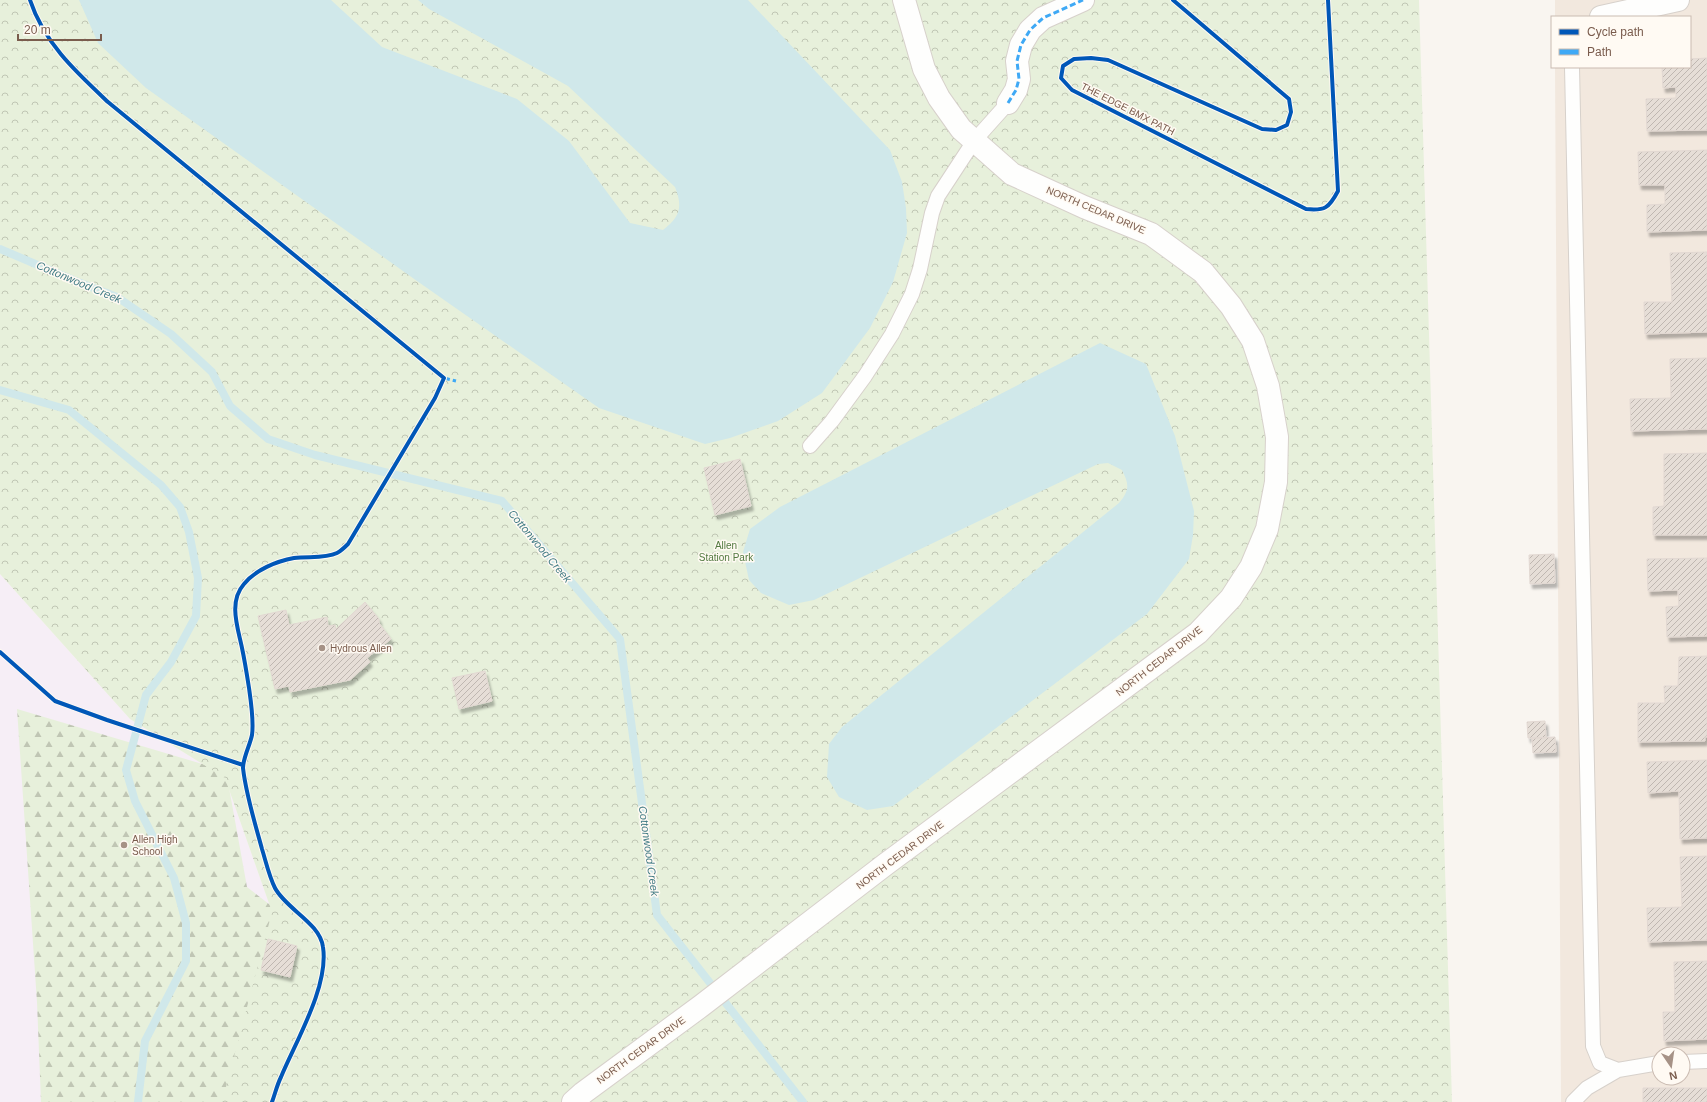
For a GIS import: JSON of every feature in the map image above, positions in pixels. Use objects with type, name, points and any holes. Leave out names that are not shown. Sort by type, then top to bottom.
[{"type":"street","name":"NORTH CEDAR DRIVE","points":[[574,1102],[583,1093],[863,882],[1198,633],[1231,598],[1251,567],[1267,529],[1276,482],[1277,437],[1268,386],[1253,341],[1231,306],[1203,272],[1151,234],[1084,207],[1012,174],[961,129],[935,90],[924,69],[904,0]]},
{"type":"street","points":[[1008,103],[1016,90],[1019,79],[1017,62],[1021,45],[1030,30],[1043,18],[1083,0]]},
{"type":"street","points":[[1606,16],[1678,0]]},
{"type":"lane","points":[[1572,68],[1593,1046],[1600,1063],[1618,1070]]},
{"type":"lane","points":[[810,446],[832,421],[865,376],[892,334],[912,294],[920,269],[932,213],[938,196],[974,141],[1008,103]]},
{"type":"lane","points":[[1691,1061],[1707,1060]]},
{"type":"lane","points":[[1574,1102],[1587,1088],[1618,1070],[1651,1064]]},
{"type":"shaded area","points":[[1555,0],[1707,0],[1707,1102],[1561,1102],[1555,68],[1691,68],[1691,16],[1555,16]]},
{"type":"shaded area","name":"Allen High School","points":[[0,574],[130,719],[225,778],[272,912],[222,1102],[0,1102]]},
{"type":"green space","name":"Allen Station Park","points":[[0,0],[1419,0],[1452,1102],[222,1102],[272,912],[225,778],[130,719],[0,574]]},
{"type":"green space","name":"Allen High School","points":[[17,709],[226,771],[247,887],[304,931],[253,1102],[41,1102],[37,1002]]},
{"type":"water","points":[[79,0],[331,0],[382,47],[517,99],[569,141],[630,223],[663,230],[673,221],[678,211],[679,200],[675,187],[568,86],[429,9],[418,0],[748,0],[890,150],[902,182],[906,208],[907,233],[893,282],[870,328],[822,393],[778,421],[730,438],[705,444],[599,408],[417,281],[146,88],[98,43]]},
{"type":"water","points":[[1100,343],[1146,364],[1175,436],[1194,511],[1193,535],[1189,559],[1147,614],[893,806],[867,810],[839,797],[827,777],[829,744],[842,727],[1119,503],[1127,491],[1126,479],[1122,470],[1108,463],[1098,464],[814,600],[789,605],[761,593],[749,580],[743,552],[750,529],[780,507]]},
{"type":"building","points":[[1707,58],[1707,130],[1647,131],[1646,99],[1676,98],[1676,87],[1663,88],[1662,68],[1691,68],[1691,59]]},
{"type":"building","points":[[1707,150],[1707,230],[1647,232],[1647,205],[1665,204],[1665,185],[1639,185],[1638,152]]},
{"type":"building","points":[[1707,252],[1707,332],[1645,334],[1644,302],[1672,302],[1670,253]]},
{"type":"building","points":[[1707,358],[1707,429],[1631,431],[1630,399],[1671,398],[1670,359]]},
{"type":"building","points":[[1707,453],[1707,535],[1653,535],[1653,507],[1664,506],[1664,454]]},
{"type":"building","points":[[740,459],[751,506],[715,515],[704,468]]},
{"type":"building","points":[[1554,554],[1555,583],[1530,584],[1529,555]]},
{"type":"building","points":[[1707,558],[1707,636],[1667,637],[1666,607],[1679,606],[1678,590],[1648,591],[1647,559]]},
{"type":"building","name":"Hydrous Allen","points":[[365,602],[379,619],[379,623],[391,639],[367,658],[370,662],[350,680],[290,692],[289,686],[275,689],[258,616],[286,610],[289,625],[327,617],[328,626],[335,625],[336,629]]},
{"type":"building","points":[[1707,656],[1707,737],[1705,737],[1705,741],[1638,742],[1638,703],[1665,703],[1664,686],[1678,686],[1679,657]]},
{"type":"building","points":[[485,671],[492,701],[459,709],[452,678]]},
{"type":"building","points":[[1545,721],[1546,738],[1528,738],[1527,722]]},
{"type":"building","points":[[1555,737],[1556,752],[1533,753],[1532,738]]},
{"type":"building","points":[[1707,760],[1707,838],[1680,839],[1679,791],[1648,793],[1647,762]]},
{"type":"building","points":[[1707,856],[1707,940],[1648,942],[1647,908],[1682,907],[1680,857]]},
{"type":"building","points":[[268,939],[297,946],[290,977],[261,970]]},
{"type":"building","points":[[1707,961],[1707,1039],[1664,1041],[1663,1012],[1675,1012],[1674,962]]},
{"type":"building","points":[[1643,1088],[1707,1088],[1707,1102],[1643,1102]]},
{"type":"waterway","name":"Cottonwood Creek","points":[[0,249],[117,297],[171,334],[212,372],[230,406],[268,439],[315,455],[502,501],[620,639],[657,915],[803,1102]]},
{"type":"waterway","points":[[0,390],[69,410],[161,485],[180,507],[189,532],[198,578],[196,616],[171,662],[146,695],[126,770],[135,801],[174,878],[186,923],[186,961],[145,1041],[138,1102]]},
{"type":"marked path","points":[[1008,103],[1016,90],[1019,79],[1017,61],[1021,45],[1030,30],[1043,18],[1083,0]]},
{"type":"marked path","points":[[444,378],[456,381]]},
{"type":"cycle path","points":[[30,0],[36,15],[52,43],[73,68],[108,102],[444,378],[435,398],[348,544],[340,551],[332,555],[322,557],[294,558],[281,561],[260,570],[244,584],[236,599],[235,607],[237,624],[251,699],[253,730],[243,768],[251,809],[271,879],[275,888],[280,896],[316,931],[321,938],[323,947],[324,962],[316,996],[272,1102]]},
{"type":"cycle path","name":"THE EDGE BMX PATH","points":[[1173,0],[1289,99],[1291,112],[1287,125],[1276,130],[1262,129],[1108,60],[1091,58],[1074,59],[1063,66],[1061,78],[1072,90],[1306,209],[1322,209],[1326,207],[1338,191],[1328,0]]},
{"type":"cycle path","points":[[0,652],[55,701],[107,720],[243,765]]},
{"type":"place","name":"Hydrous Allen","points":[[322,648]]},
{"type":"place","name":"Allen High School","points":[[124,845]]}]
